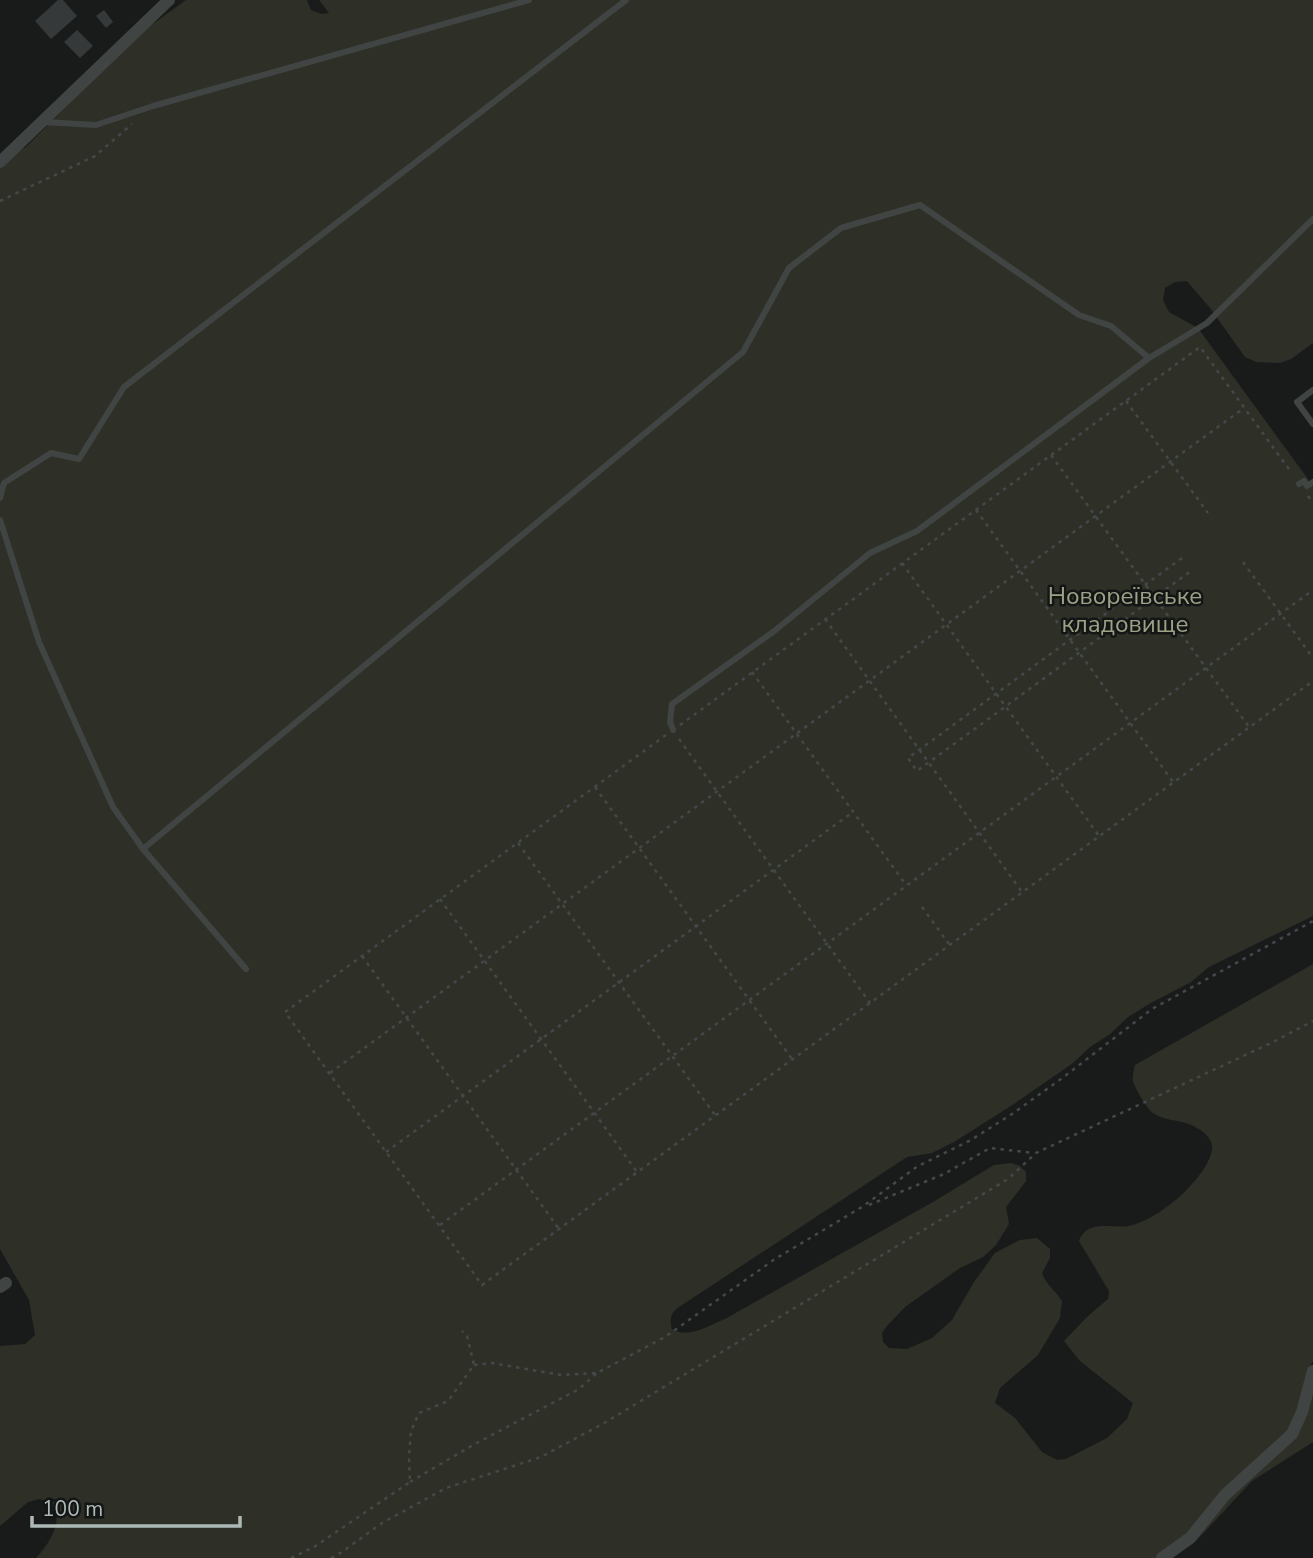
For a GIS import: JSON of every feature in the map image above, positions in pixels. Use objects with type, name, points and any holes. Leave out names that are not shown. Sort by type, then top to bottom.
[{"type":"street","points":[[0,162],[169,0]]},
{"type":"street","points":[[1162,1558],[1190,1538],[1225,1495],[1292,1434],[1302,1412],[1313,1371]]},
{"type":"lane","points":[[42,122],[96,125],[153,106],[529,0]]},
{"type":"lane","points":[[0,498],[4,483],[51,453],[79,459],[124,387],[626,0]]},
{"type":"lane","points":[[143,849],[743,352],[789,268],[841,229],[920,205],[1079,315],[1111,326],[1149,358]]},
{"type":"lane","points":[[673,730],[670,722],[672,704],[773,632],[870,554],[917,531],[1149,358],[1207,323],[1313,219]]},
{"type":"lane","points":[[1313,390],[1297,402],[1313,425]]},
{"type":"lane","points":[[1299,484],[1304,481],[1307,486],[1313,482]]},
{"type":"lane","points":[[0,520],[39,642],[113,807],[143,849],[246,969]]},
{"type":"path","points":[[0,201],[95,156],[134,123]]},
{"type":"path","points":[[1291,472],[1200,347],[285,1012],[482,1284],[1313,681]]},
{"type":"path","points":[[1126,401],[1208,513]]},
{"type":"path","points":[[330,1073],[1244,408]]},
{"type":"path","points":[[1051,455],[1249,727]]},
{"type":"path","points":[[1308,496],[1313,503]]},
{"type":"path","points":[[976,509],[1174,782]]},
{"type":"path","points":[[1182,558],[908,758],[917,771],[1191,571]]},
{"type":"path","points":[[1243,562],[1313,658]]},
{"type":"path","points":[[902,563],[1100,836]]},
{"type":"path","points":[[440,1225],[1313,590]]},
{"type":"path","points":[[825,619],[1023,892]]},
{"type":"path","points":[[752,672],[906,886]]},
{"type":"path","points":[[673,730],[870,1003]]},
{"type":"path","points":[[595,787],[792,1059]]},
{"type":"path","points":[[386,1152],[853,812]]},
{"type":"path","points":[[518,843],[715,1115]]},
{"type":"path","points":[[440,900],[637,1172]]},
{"type":"path","points":[[922,907],[949,945]]},
{"type":"path","points":[[291,1558],[314,1547],[410,1482],[579,1389],[597,1373],[666,1336],[775,1259],[862,1207],[918,1166],[971,1140],[1012,1114],[1152,1009],[1313,921]]},
{"type":"path","points":[[362,956],[559,1229]]},
{"type":"path","points":[[331,1558],[382,1523],[446,1488],[541,1457],[606,1422],[1008,1179],[1036,1153],[1271,1044],[1313,1021]]},
{"type":"path","points":[[862,1207],[944,1174],[990,1148],[1036,1153]]},
{"type":"path","points":[[462,1331],[467,1336],[474,1365]]},
{"type":"path","points":[[410,1482],[411,1431],[419,1413],[448,1401],[474,1365],[492,1363],[561,1375],[597,1373]]},
{"type":"green space","name":"Новореївське кладовище","points":[[186,0],[307,0],[311,10],[322,14],[329,13],[319,0],[1313,0],[1313,343],[1291,359],[1280,363],[1256,362],[1245,357],[1187,281],[1175,282],[1165,288],[1163,300],[1169,312],[1198,328],[1313,486],[1313,916],[1209,967],[1191,982],[1128,1017],[1073,1063],[1014,1104],[932,1153],[907,1157],[679,1307],[671,1319],[672,1329],[685,1333],[725,1319],[994,1165],[1011,1163],[1026,1172],[1026,1181],[1006,1207],[1009,1224],[996,1245],[983,1257],[960,1268],[905,1307],[882,1333],[883,1342],[889,1348],[907,1349],[932,1338],[952,1320],[995,1253],[1020,1240],[1037,1238],[1050,1249],[1050,1258],[1042,1273],[1062,1301],[1060,1318],[1038,1355],[1000,1388],[995,1403],[1015,1418],[1042,1452],[1057,1460],[1066,1459],[1107,1438],[1127,1419],[1133,1403],[1080,1361],[1064,1341],[1108,1299],[1109,1291],[1079,1241],[1089,1229],[1129,1226],[1158,1213],[1195,1181],[1212,1152],[1211,1141],[1200,1130],[1150,1111],[1133,1081],[1135,1065],[1313,964],[1313,1361],[1309,1367],[1313,1373],[1313,1442],[1252,1481],[1196,1541],[1173,1558],[36,1558],[48,1543],[56,1524],[56,1511],[51,1502],[39,1499],[28,1502],[0,1526],[0,1346],[25,1344],[35,1335],[29,1300],[0,1249],[0,163],[26,147],[139,34]]},
{"type":"building","points":[[58,0],[63,0],[77,16],[51,39],[35,21]]},
{"type":"building","points":[[104,10],[113,22],[106,28],[96,16]]},
{"type":"building","points":[[77,30],[93,46],[80,58],[64,42]]}]
